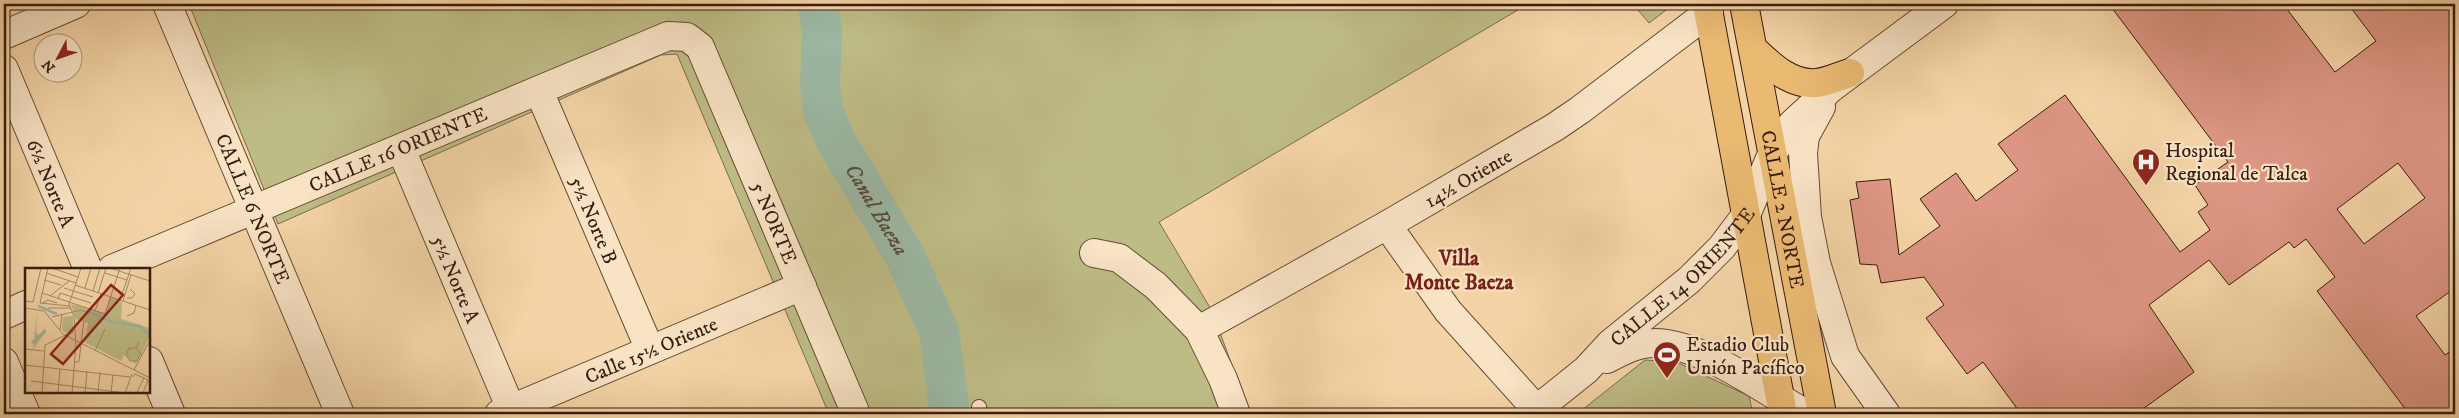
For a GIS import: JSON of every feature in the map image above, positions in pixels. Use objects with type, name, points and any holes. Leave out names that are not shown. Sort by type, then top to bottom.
[{"type":"main road","name":"CALLE 2 NORTE","points":[[1744,4],[1822,414]]},
{"type":"main road","name":"CALLE 2 NORTE","points":[[1708,8],[1782,407]]},
{"type":"main road","points":[[1753,49],[1775,69],[1802,82],[1817,83],[1840,80]]},
{"type":"street","points":[[4,35],[76,4]]},
{"type":"street","name":"CALLE 6 NORTE","points":[[167,4],[340,414]]},
{"type":"street","name":"CALLE 14 ORIENTE","points":[[1534,412],[1586,370],[1610,344],[1707,264],[1746,215],[1772,154],[1792,124],[1840,80],[1944,4]]},
{"type":"street","name":"14½ Oriente","points":[[1206,326],[1387,225],[1574,114],[1708,8]]},
{"type":"street","name":"CALLE 16 ORIENTE","points":[[114,268],[668,36],[687,37]]},
{"type":"street","name":"5 NORTE","points":[[687,37],[700,48],[856,414]]},
{"type":"street","name":"6½ Norte A","points":[[4,69],[88,268]]},
{"type":"street","points":[[1840,80],[1805,136],[1803,153],[1807,217],[1816,263],[1845,356],[1886,414]]},
{"type":"street","name":"5½ Norte B","points":[[539,91],[650,350]]},
{"type":"street","name":"5½ Norte A","points":[[401,149],[505,412]]},
{"type":"street","points":[[1387,225],[1448,311],[1534,412]]},
{"type":"street","points":[[1094,253],[1119,258],[1206,326],[1222,379],[1236,414]]},
{"type":"street","name":"Calle 15½ Oriente","points":[[505,412],[802,286]]},
{"type":"street","points":[[4,315],[25,305]]},
{"type":"street","points":[[1586,370],[1622,351],[1640,344],[1656,343],[1698,353],[1782,407],[1806,414]]},
{"type":"street","points":[[4,362],[26,414]]},
{"type":"street","points":[[150,363],[171,414]]},
{"type":"shaded area","points":[[189,4],[1528,4],[1159,222],[1212,311],[1250,414],[829,414],[677,54],[661,55],[278,224]]},
{"type":"shaded area","points":[[1633,4],[1669,4],[1670,7],[1649,23]]},
{"type":"shaded area","name":"Estadio Club Unión Pacífico","points":[[1645,360],[1676,362],[1749,396],[1753,414],[1577,414]]},
{"type":"building","points":[[2109,4],[2283,4],[2335,72],[2376,41],[2348,4],[2455,4],[2455,288],[2416,316],[2445,355],[2455,348],[2455,414],[2409,414],[2317,291],[2335,277],[2306,239],[2294,248],[2289,242],[2229,285],[2209,260],[2149,305],[2194,372],[2136,414],[2021,414],[1983,362],[1967,374],[1926,318],[1944,305],[1924,277],[1881,283],[1877,265],[1860,264],[1850,200],[1859,198],[1856,182],[1890,179],[1899,255],[1940,226],[1920,199],[1956,173],[1976,201],[2018,170],[1998,144],[2065,95],[2180,252],[2210,230],[2198,212],[2208,205],[2195,185],[2228,162]],"holes":[[[2398,163],[2425,198],[2364,244],[2337,209]]]},
{"type":"waterway","name":"Canal Baeza","points":[[818,4],[822,32],[820,84],[823,110],[834,138],[905,256],[939,331],[950,414]]},
{"type":"place","name":"Hospital Regional de Talca","points":[[2146,186]]},
{"type":"place","name":"Estadio Club Unión Pacífico","points":[[1667,379]]},
{"type":"district","name":"Villa Monte Baeza","points":[[1459,270]]}]
